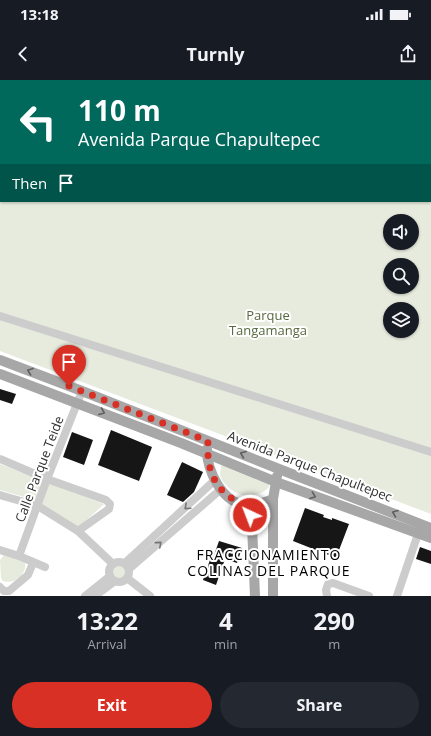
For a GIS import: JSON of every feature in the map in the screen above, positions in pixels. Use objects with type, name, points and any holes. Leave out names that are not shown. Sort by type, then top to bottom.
[{"type":"main road","name":"Avenida Parque Chapultepec","points":[[0,360],[279,469],[424,528],[431,538]]},
{"type":"main road","name":"Avenida Parque Chapultepec","points":[[0,374],[207,453],[276,482],[424,528]]},
{"type":"main road","points":[[208,441],[207,453],[215,480],[220,490],[237,502],[248,506],[273,499]]},
{"type":"main road","points":[[272,596],[273,499],[279,469]]},
{"type":"main road","points":[[248,506],[252,525],[255,596]]},
{"type":"street","points":[[0,316],[431,452]]},
{"type":"street","name":"Calle Parque Teide","points":[[19,556],[47,479],[82,391]]},
{"type":"street","points":[[0,459],[47,479],[106,500],[110,504],[109,509],[78,531]]},
{"type":"street","points":[[127,566],[215,480]]},
{"type":"street","points":[[127,566],[220,490]]},
{"type":"street","points":[[0,495],[38,506],[78,531],[113,564]]},
{"type":"street","points":[[398,596],[424,528]]},
{"type":"street","points":[[0,552],[19,556],[45,567]]},
{"type":"street","points":[[119,561],[127,566],[129,576],[127,578],[121,582],[112,578],[109,569],[113,564],[119,561]]},
{"type":"street","points":[[0,586],[4,591],[9,591],[28,575],[33,563]]},
{"type":"street","points":[[85,596],[112,578]]},
{"type":"street","points":[[95,596],[112,578]]},
{"type":"street","points":[[127,578],[150,596]]},
{"type":"street","points":[[327,596],[326,590],[328,584],[333,583],[369,596]]},
{"type":"green space","name":"Parque Tangamanga","points":[[0,202],[431,202],[431,514],[0,351]]},
{"type":"green space","points":[[0,464],[104,504],[78,528],[38,501],[0,490]]},
{"type":"green space","points":[[224,465],[269,482],[269,487],[259,494],[254,495],[248,496],[237,493],[227,486],[221,478],[221,466]]},
{"type":"green space","points":[[8,553],[25,563],[25,567],[19,578],[7,582],[3,581],[1,578],[0,560]]},
{"type":"green space","points":[[119,562],[126,565],[129,572],[126,579],[119,582],[112,579],[109,572],[112,565]]},
{"type":"building","points":[[0,389],[16,394],[12,404],[0,400]]},
{"type":"building","points":[[111,430],[152,447],[139,481],[98,465]]},
{"type":"building","points":[[72,432],[93,440],[84,465],[63,457]]},
{"type":"building","points":[[182,462],[203,472],[194,492],[183,502],[167,495]]},
{"type":"building","points":[[305,508],[324,515],[323,517],[332,520],[332,518],[349,524],[336,558],[293,541]]},
{"type":"building","points":[[219,541],[242,548],[237,563],[225,559],[216,585],[203,580],[211,557],[213,558]]},
{"type":"building","points":[[420,547],[431,551],[431,564],[416,559]]},
{"type":"district","name":"FRACCIONAMIENTO COLINAS DEL PARQUE","points":[[269,564]]},
{"type":"route","points":[[69,386],[208,441],[207,453],[217,486],[227,496],[248,506],[250,515]]}]
